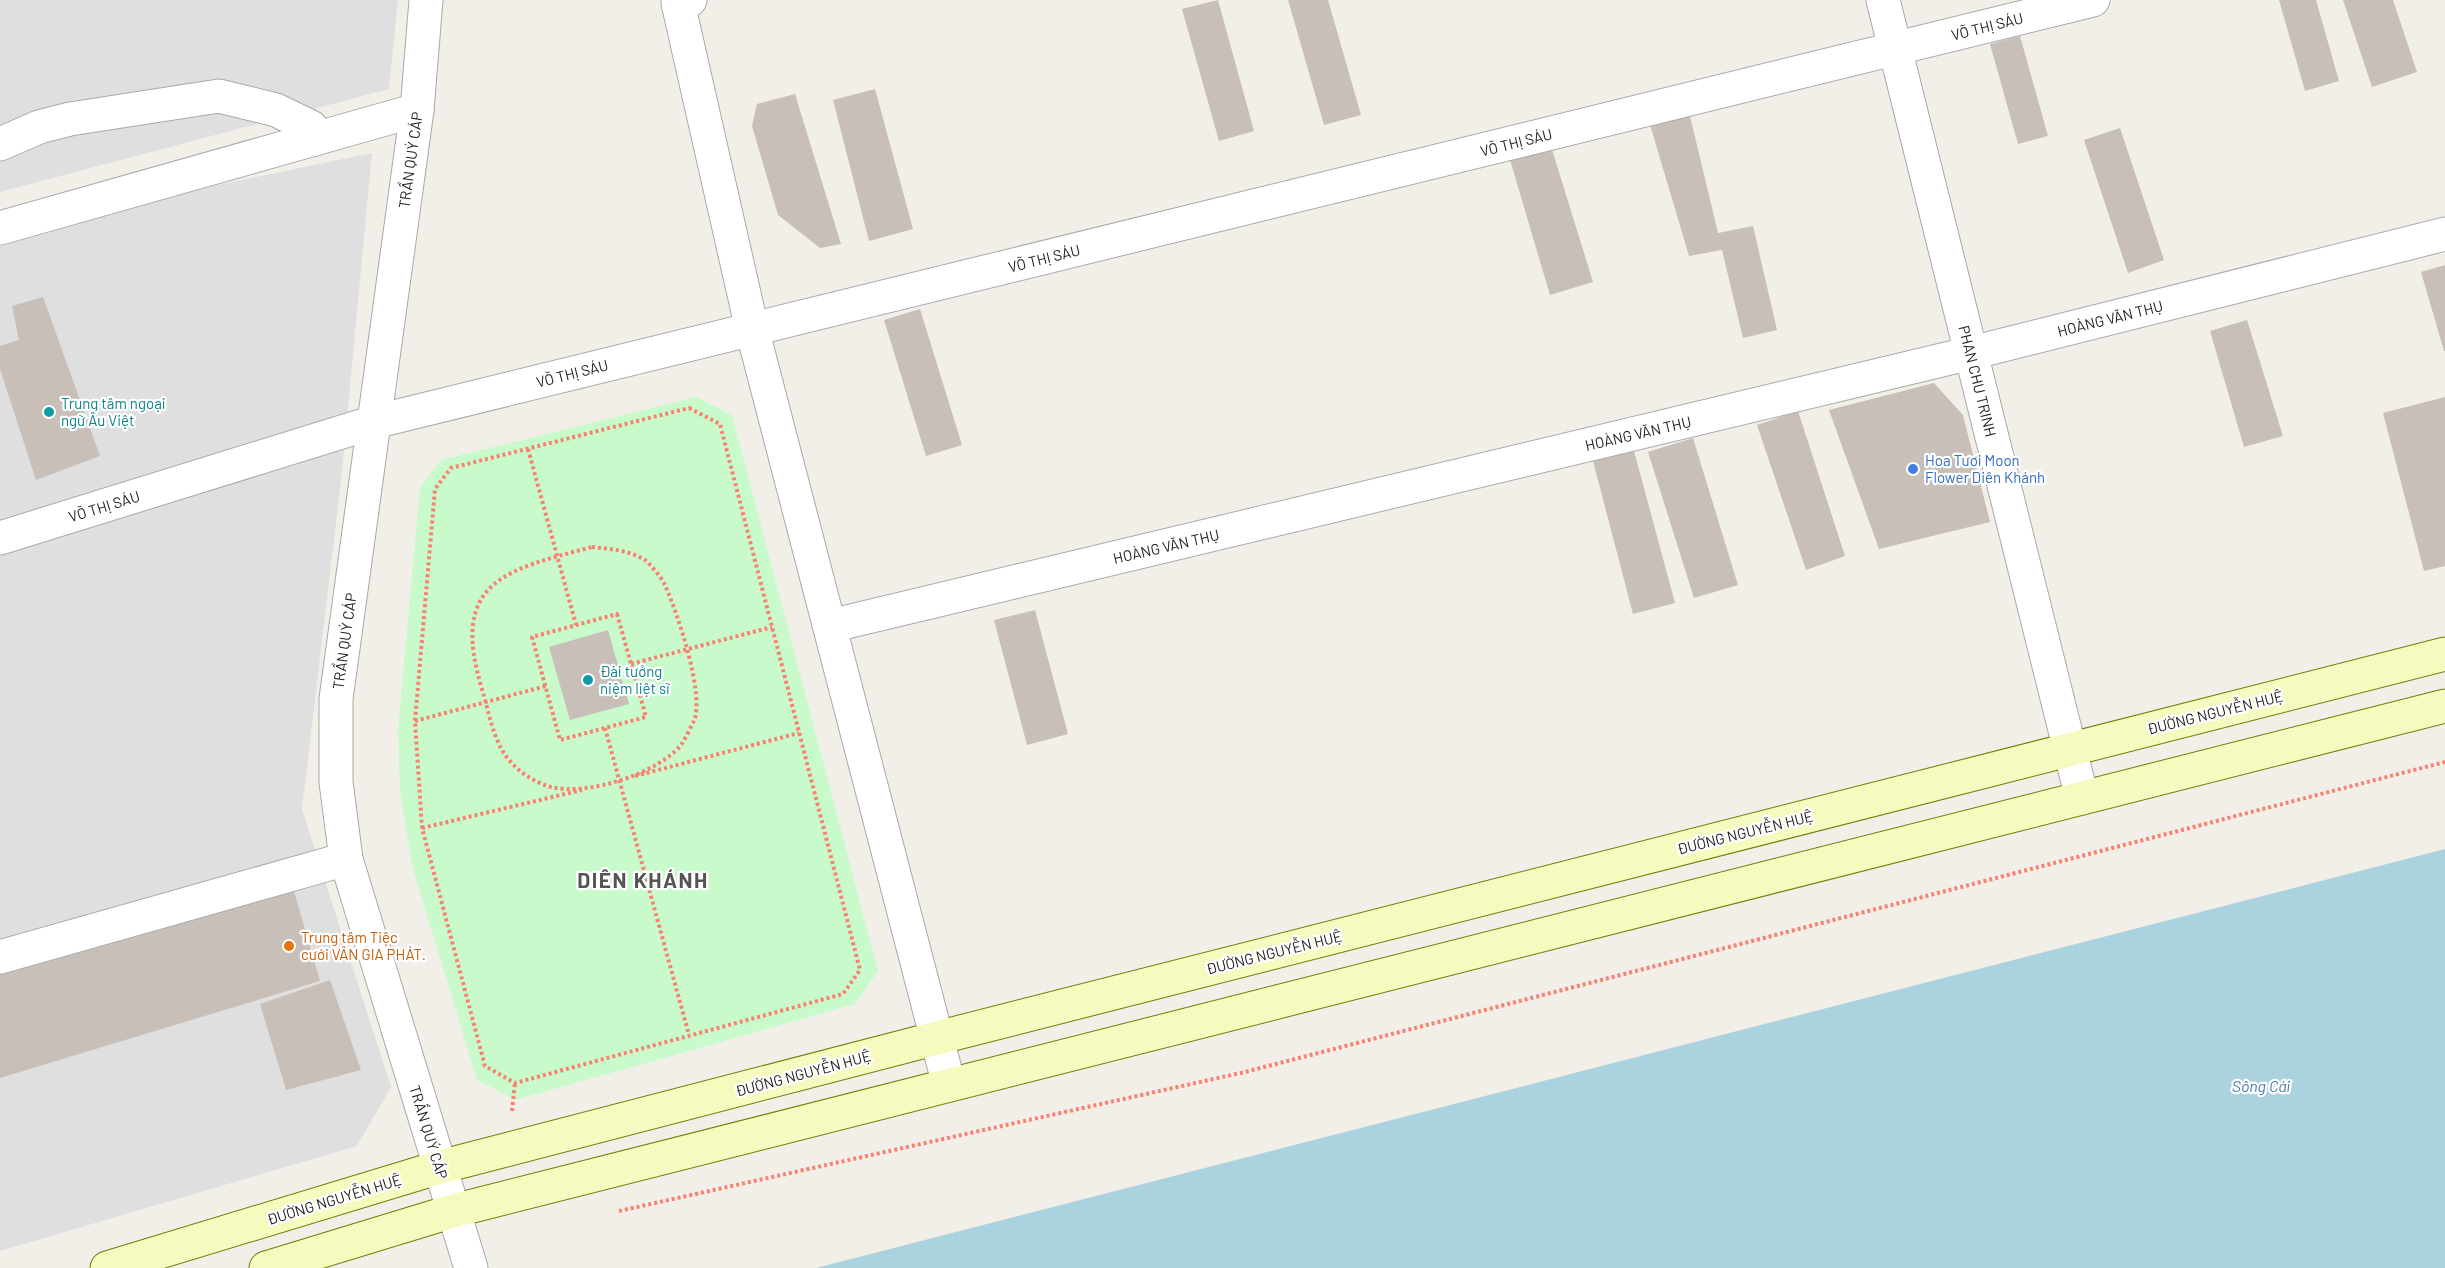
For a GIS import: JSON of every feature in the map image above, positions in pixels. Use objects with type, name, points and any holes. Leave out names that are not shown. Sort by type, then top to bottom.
[{"type":"main road","name":"ĐƯỜNG NGUYỄN HUỆ","points":[[107,1268],[440,1167],[2445,654]]},
{"type":"main road","points":[[266,1268],[453,1211],[2445,706]]},
{"type":"street","name":"TRẦN QUÝ CÁP","points":[[426,0],[417,110],[336,699],[336,782],[346,859],[471,1268]]},
{"type":"street","name":"PHAN CHU TRINH","points":[[1883,0],[2082,798]]},
{"type":"street","name":"VÕ THỊ SÁU","points":[[0,538],[374,422],[2093,0]]},
{"type":"street","points":[[684,1],[752,329],[950,1085]]},
{"type":"street","points":[[0,144],[39,127],[70,119],[219,96],[276,110],[311,127],[315,139]]},
{"type":"street","points":[[0,228],[417,110]]},
{"type":"street","name":"HOÀNG VĂN THỤ","points":[[830,626],[1971,353],[2445,234]]},
{"type":"street","points":[[0,957],[346,859]]},
{"type":"path","points":[[689,408],[720,424],[860,970],[843,994],[515,1083],[485,1066],[422,828],[415,721],[435,489],[451,468],[528,449],[689,408]]},
{"type":"path","points":[[528,449],[555,557],[576,625]]},
{"type":"path","points":[[592,547],[624,551],[646,561],[664,583],[687,649],[697,693],[695,718],[680,745],[652,767],[619,781],[579,788],[551,787],[524,776],[508,759],[497,739],[475,668],[471,638],[476,610],[492,583],[523,566],[592,547]]},
{"type":"path","points":[[617,614],[646,717],[560,740],[532,637],[576,625],[617,614]]},
{"type":"path","points":[[631,664],[772,627]]},
{"type":"path","points":[[415,721],[546,686]]},
{"type":"path","points":[[605,728],[688,1035]]},
{"type":"path","points":[[422,828],[619,781],[799,733]]},
{"type":"path","points":[[615,1211],[1245,1072],[2445,762]]},
{"type":"shaded area","points":[[0,0],[398,0],[389,89],[0,192]]},
{"type":"shaded area","points":[[372,153],[341,481],[302,809],[391,1087],[357,1146],[0,1251],[0,246],[193,190]]},
{"type":"green space","points":[[696,397],[732,415],[878,971],[855,1004],[515,1100],[477,1080],[413,869],[400,792],[398,730],[420,487],[441,460]]},
{"type":"water","name":"Sông Cái","points":[[2445,849],[2445,1268],[816,1268]]},
{"type":"building","points":[[1218,0],[1254,131],[1219,141],[1182,9]]},
{"type":"building","points":[[1288,0],[1328,0],[1361,115],[1324,125]]},
{"type":"building","points":[[2279,0],[2316,0],[2339,81],[2305,91]]},
{"type":"building","points":[[2343,0],[2393,0],[2417,72],[2372,87]]},
{"type":"building","points":[[2020,36],[2048,136],[2018,144],[1990,44]]},
{"type":"building","points":[[875,89],[913,229],[869,241],[833,100]]},
{"type":"building","points":[[795,94],[841,244],[820,248],[778,215],[752,126],[757,104]]},
{"type":"building","points":[[1689,112],[1718,233],[1753,226],[1777,330],[1743,338],[1722,250],[1689,256],[1648,118]]},
{"type":"building","points":[[2120,128],[2164,260],[2128,273],[2084,140]]},
{"type":"building","points":[[1550,143],[1593,282],[1550,295],[1507,150]]},
{"type":"building","points":[[2445,265],[2445,351],[2444,351],[2421,272]]},
{"type":"building","name":"Trung tâm ngoại ngữ Âu Việt","points":[[43,297],[100,456],[36,480],[0,369],[0,346],[19,340],[12,306]]},
{"type":"building","points":[[920,309],[962,445],[926,456],[884,320]]},
{"type":"building","points":[[2247,320],[2283,436],[2244,447],[2210,331]]},
{"type":"building","name":"Hoa Tươi Moon Flower Diên Khánh","points":[[1934,383],[1963,415],[1990,522],[1879,549],[1829,410]]},
{"type":"building","points":[[2445,397],[2445,566],[2424,571],[2383,413]]},
{"type":"building","points":[[1798,411],[1845,556],[1806,570],[1757,425]]},
{"type":"building","points":[[1693,438],[1738,585],[1694,598],[1648,452]]},
{"type":"building","points":[[1634,451],[1675,603],[1633,614],[1593,461]]},
{"type":"building","points":[[1035,610],[1068,734],[1027,745],[994,620]]},
{"type":"building","points":[[608,630],[629,704],[570,720],[549,647]]},
{"type":"building","points":[[292,884],[320,981],[0,1078],[0,969]]},
{"type":"building","points":[[330,980],[361,1070],[286,1090],[260,1004]]},
{"type":"place","name":"Trung tâm ngoại ngữ Âu Việt","points":[[49,412]]},
{"type":"place","name":"Hoa Tươi Moon Flower Diên Khánh","points":[[1913,469]]},
{"type":"place","name":"Đài tưởng niệm liệt sĩ","points":[[588,680]]},
{"type":"place","name":"Trung tâm Tiệc cưới VÂN GIA PHÁT.","points":[[289,946]]},
{"type":"district","name":"DIÊN KHÁNH","points":[[643,879]]}]
